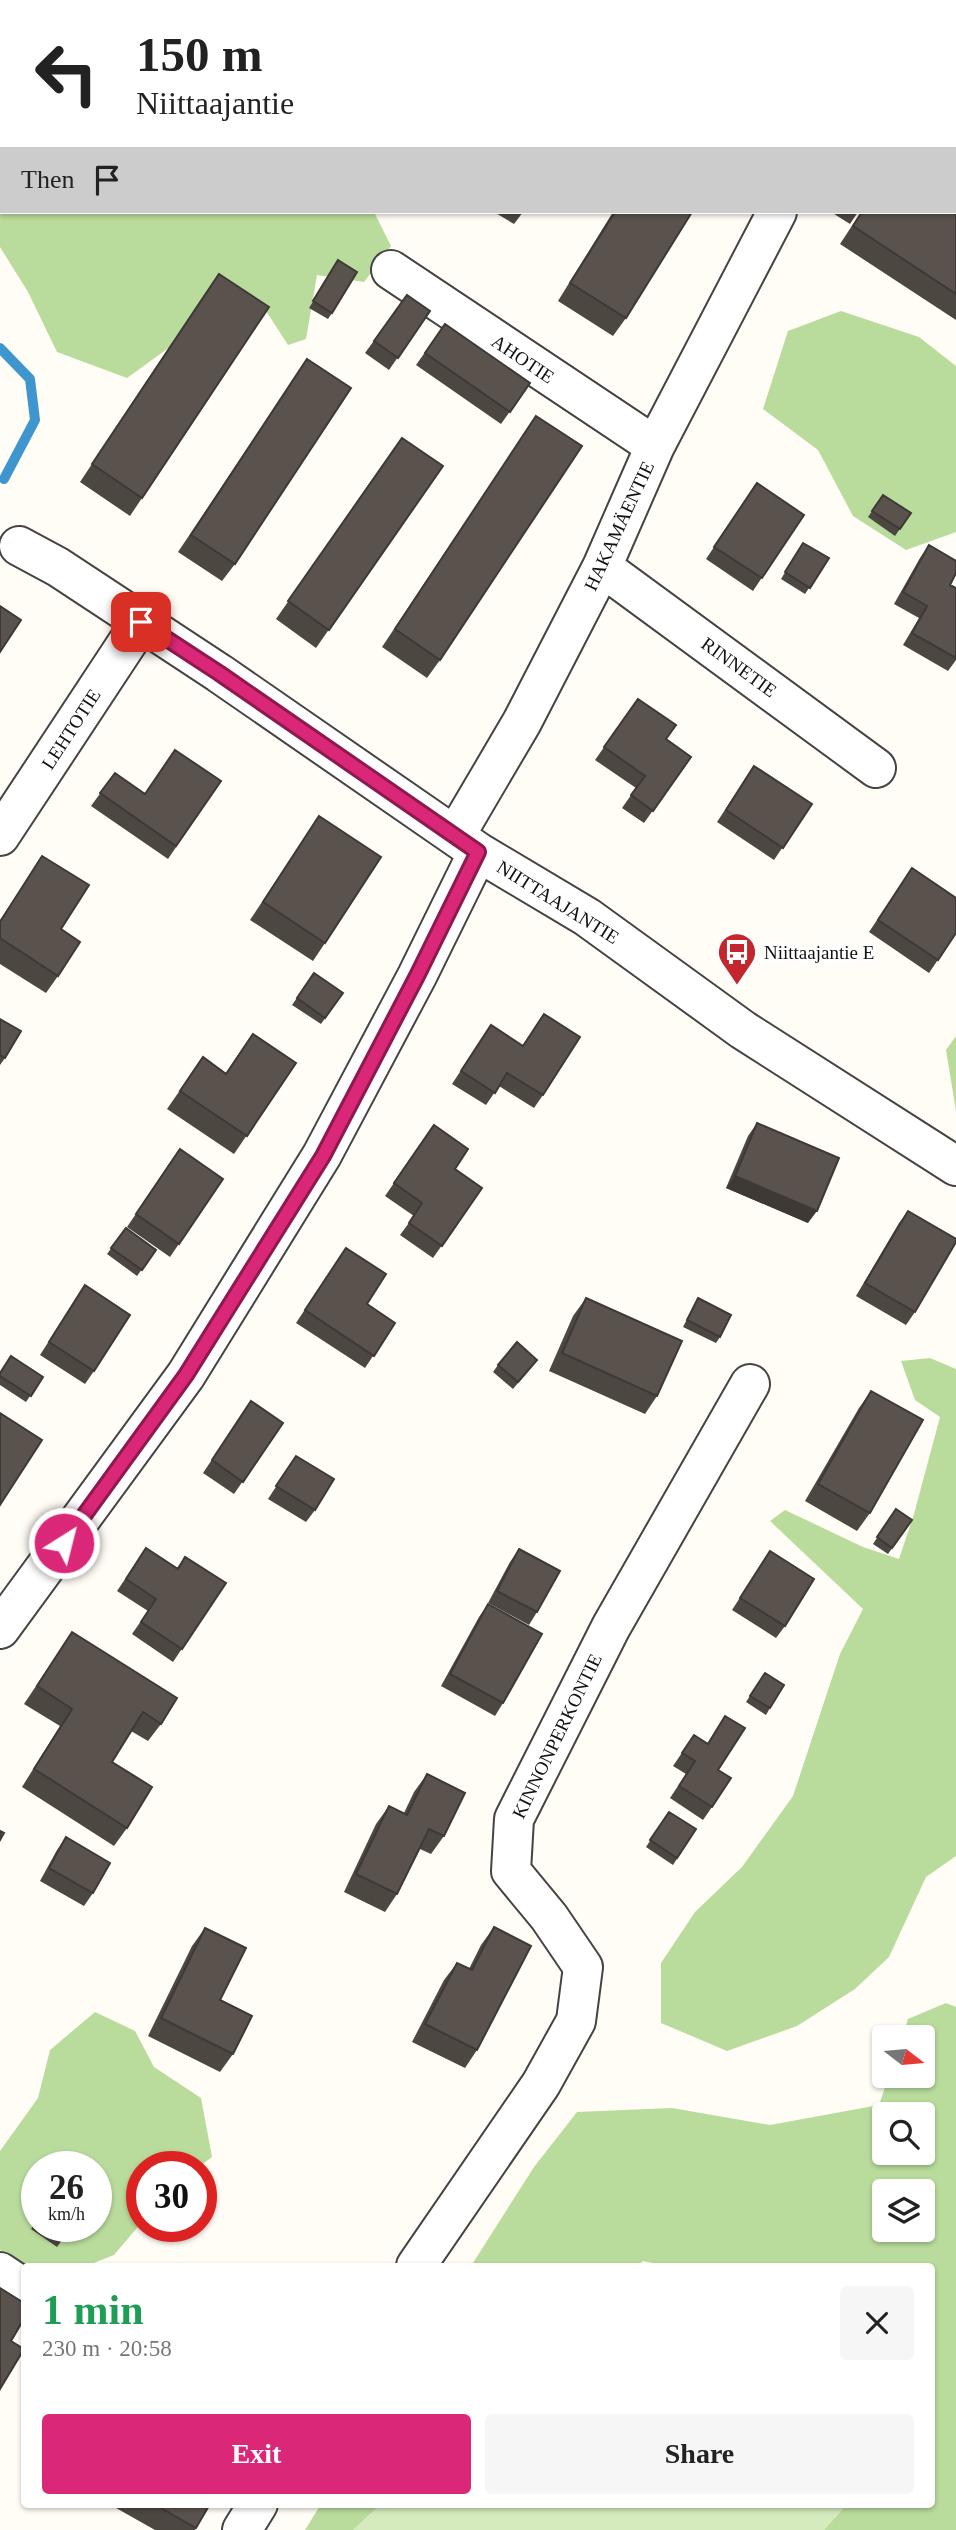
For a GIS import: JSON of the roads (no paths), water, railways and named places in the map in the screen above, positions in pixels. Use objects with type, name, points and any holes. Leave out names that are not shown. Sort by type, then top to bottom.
[{"type":"street","name":"HAKAMÄENTIE","points":[[0,1629],[186,1375],[323,1156],[417,976],[466,844],[522,722],[602,567],[655,446],[776,214]]},
{"type":"street","name":"AHOTIE","points":[[391,271],[655,446]]},
{"type":"street","name":"NIITTAAJANTIE","points":[[19,546],[58,567],[219,673],[466,844],[587,917],[743,1030],[956,1166]]},
{"type":"street","name":"RINNETIE","points":[[602,567],[876,768]]},
{"type":"street","name":"LEHTOTIE","points":[[0,836],[141,622]]},
{"type":"street","name":"KINNONPERKONTIE","points":[[418,2263],[541,2084],[576,2021],[583,1967],[549,1917],[511,1871],[514,1819],[611,1627],[750,1384]]},
{"type":"street","points":[[0,2272],[21,2286]]},
{"type":"street","points":[[242,2530],[256,2508]]},
{"type":"waterway","points":[[0,348],[30,379],[35,420],[4,479]]},
{"type":"place","name":"Niittaajantie E","points":[[737,986]]}]
